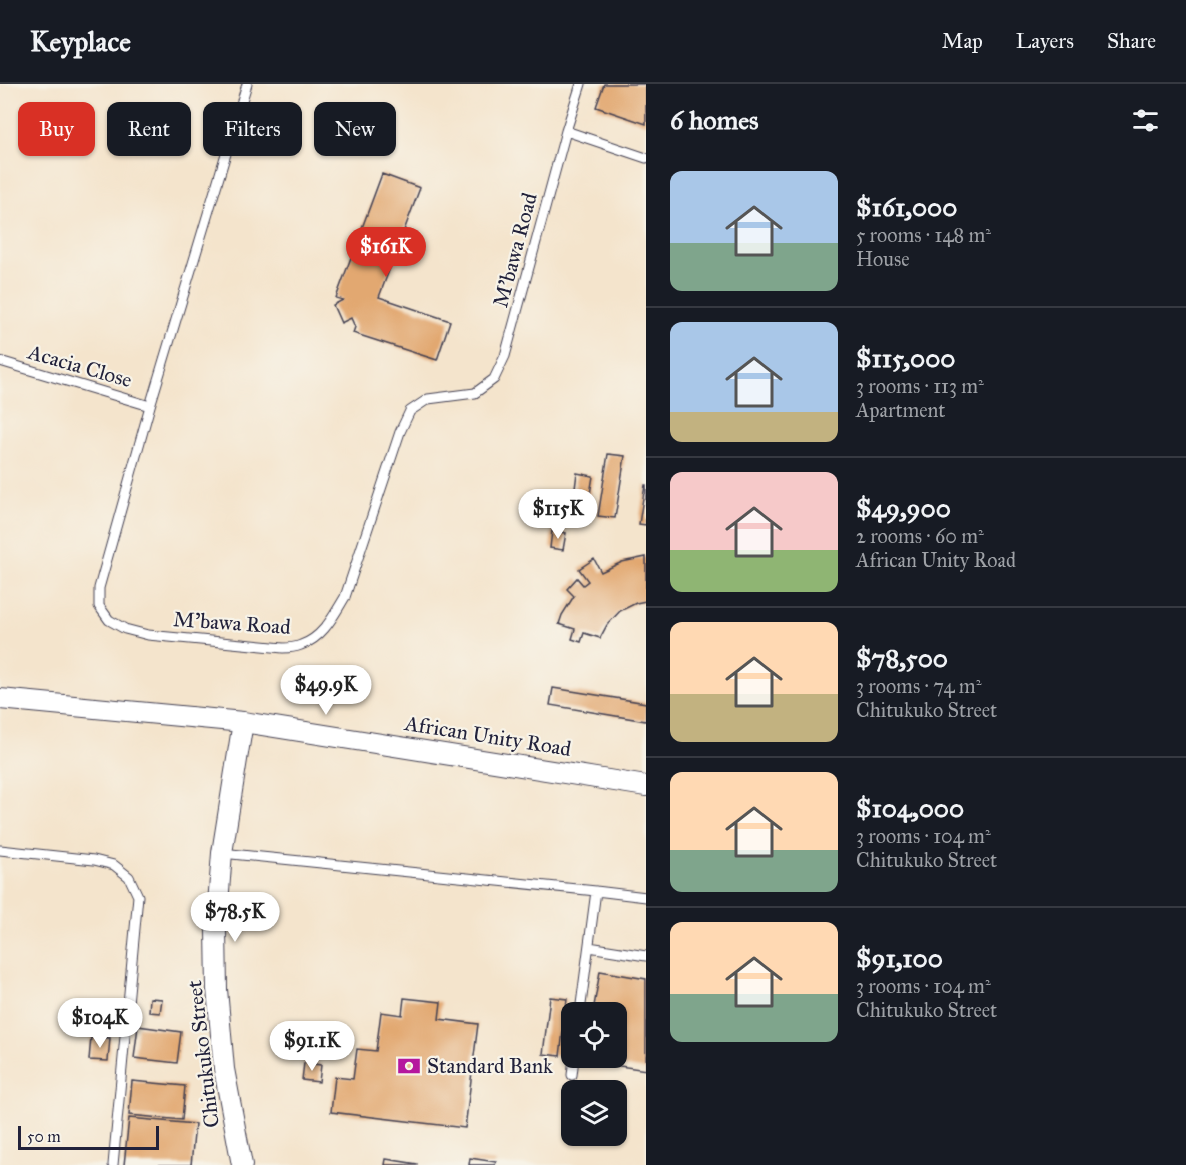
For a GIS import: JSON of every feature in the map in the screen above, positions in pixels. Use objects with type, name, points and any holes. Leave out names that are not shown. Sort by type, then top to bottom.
[{"type":"street","name":"African Unity Road","points":[[0,699],[243,722],[646,786]]},
{"type":"street","name":"Chitukuko Street","points":[[242,1165],[224,1069],[217,988],[216,929],[222,853],[243,722]]},
{"type":"lane","name":"M'bawa Road","points":[[247,84],[150,406],[99,588],[99,606],[109,620],[125,629],[148,635],[282,648],[301,646],[318,636],[332,620],[345,597],[400,432],[410,411],[428,399],[475,393],[494,379],[505,356],[581,84]]},
{"type":"lane","points":[[566,131],[646,158]]},
{"type":"lane","name":"Acacia Close","points":[[0,361],[150,406]]},
{"type":"lane","points":[[0,850],[94,860],[114,865],[129,878],[138,896],[113,1165]]},
{"type":"lane","points":[[222,853],[646,897]]},
{"type":"lane","points":[[581,1002],[596,891]]},
{"type":"lane","points":[[589,947],[646,956]]},
{"type":"lane","points":[[572,1074],[573,1068]]},
{"type":"building","points":[[604,84],[646,84],[646,124],[596,107]]},
{"type":"building","points":[[382,174],[420,188],[379,297],[450,321],[437,360],[353,333],[355,327],[351,318],[341,323],[333,305],[343,300],[336,298]]},
{"type":"building","points":[[608,454],[625,456],[615,518],[598,516]]},
{"type":"building","points":[[577,473],[593,476],[588,506],[573,504]]},
{"type":"building","points":[[646,485],[646,525],[639,524]]},
{"type":"building","points":[[552,531],[566,533],[563,550],[550,548]]},
{"type":"building","points":[[646,557],[646,601],[620,611],[607,625],[600,638],[584,633],[581,642],[572,639],[575,629],[559,624],[574,596],[567,589],[577,578],[583,585],[588,581],[579,569],[594,559],[601,572],[622,562]]},
{"type":"building","points":[[553,688],[646,703],[646,721],[550,705]]},
{"type":"building","points":[[600,971],[646,979],[646,1070],[627,1067],[627,1002],[595,1002]]},
{"type":"building","points":[[550,997],[567,999],[567,1002],[561,1002],[560,1056],[543,1054]]},
{"type":"building","points":[[150,998],[162,999],[160,1013],[149,1012]]},
{"type":"building","points":[[404,998],[441,1002],[439,1019],[478,1024],[465,1128],[331,1112],[335,1077],[353,1079],[357,1049],[376,1051],[381,1012],[402,1015]]},
{"type":"building","points":[[138,1026],[181,1032],[177,1063],[134,1058]]},
{"type":"building","points":[[91,1037],[110,1038],[108,1061],[89,1060]]},
{"type":"building","points":[[304,1063],[321,1065],[319,1082],[302,1080]]},
{"type":"building","points":[[132,1081],[185,1086],[182,1120],[129,1115]]},
{"type":"building","points":[[129,1118],[195,1124],[191,1165],[124,1165]]},
{"type":"building","points":[[470,1158],[496,1162],[495,1165],[469,1165]]},
{"type":"building","points":[[386,1159],[417,1164],[417,1165],[385,1165]]},
{"type":"place","name":"Standard Bank","points":[[409,1066]]}]
